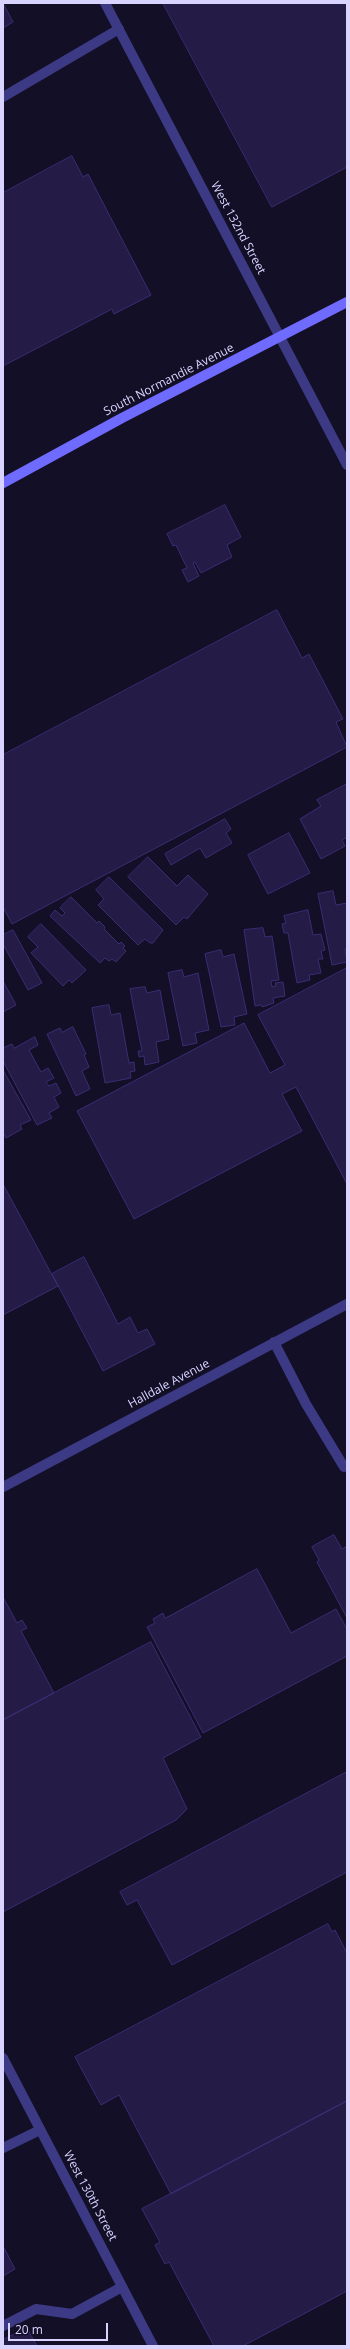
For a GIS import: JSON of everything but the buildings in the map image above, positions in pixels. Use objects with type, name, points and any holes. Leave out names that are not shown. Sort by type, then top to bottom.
[{"type":"main road","name":"South Normandie Avenue","points":[[3,483],[122,418],[282,338],[347,302]]},
{"type":"street","name":"West 132nd Street","points":[[105,3],[282,338],[347,465]]},
{"type":"street","points":[[3,97],[119,30]]},
{"type":"street","name":"Halldale Avenue","points":[[3,1487],[347,1304]]},
{"type":"street","points":[[274,1342],[306,1404],[344,1467],[347,1465]]},
{"type":"street","name":"West 130th Street","points":[[3,2058],[153,2346]]},
{"type":"street","points":[[3,2148],[40,2130]]},
{"type":"street","points":[[3,2326],[36,2309],[72,2314],[122,2287]]}]
